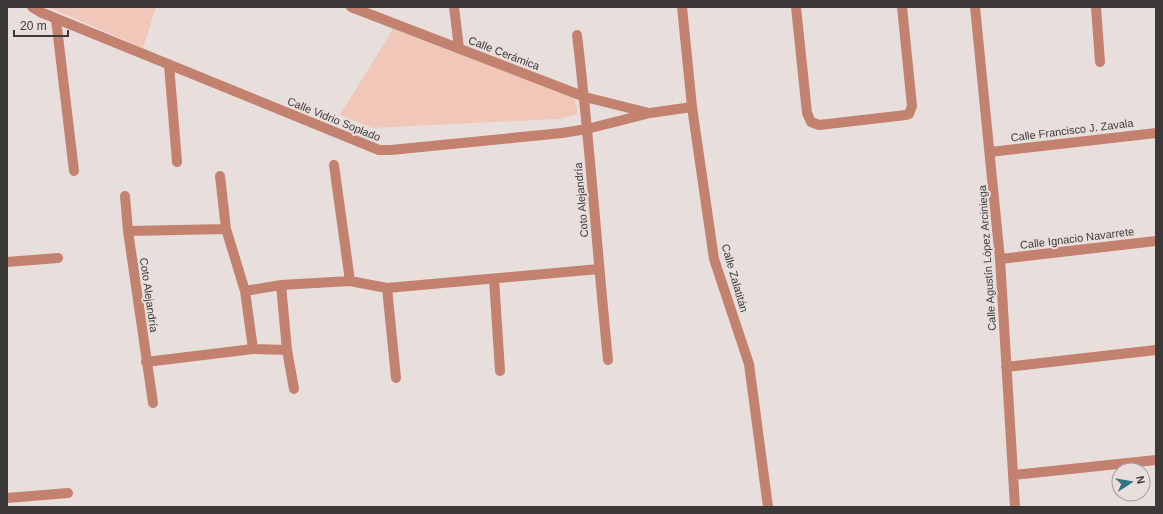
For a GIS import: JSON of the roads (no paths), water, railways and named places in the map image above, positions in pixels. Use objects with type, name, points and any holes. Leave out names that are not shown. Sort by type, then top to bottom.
[{"type":"street","name":"Calle Vidrio Soplado","points":[[32,7],[56,19],[379,150],[562,133],[587,129],[650,113],[692,107]]},
{"type":"street","name":"Calle Cerámica","points":[[351,7],[585,97],[650,113]]},
{"type":"street","points":[[454,7],[459,48]]},
{"type":"street","name":"Calle Zalatitán","points":[[682,7],[692,107],[714,259],[749,364],[768,507]]},
{"type":"street","points":[[796,7],[807,113],[811,122],[819,125],[909,114],[912,106],[902,7]]},
{"type":"street","name":"Calle Agustín López Arciniega","points":[[975,7],[1000,259],[1015,507]]},
{"type":"street","points":[[1096,7],[1100,62]]},
{"type":"street","points":[[56,19],[74,171]]},
{"type":"street","name":"Coto Alejandría","points":[[578,35],[585,97],[608,360]]},
{"type":"street","points":[[169,65],[177,162]]},
{"type":"street","name":"Calle Francisco J. Zavala","points":[[990,152],[1156,133]]},
{"type":"street","points":[[334,165],[350,281]]},
{"type":"street","points":[[220,176],[226,229],[245,291],[253,349]]},
{"type":"street","name":"Coto Alejandría","points":[[125,196],[128,231],[153,402]]},
{"type":"street","points":[[128,231],[226,229]]},
{"type":"street","name":"Calle Ignacio Navarrete","points":[[1000,259],[1156,241]]},
{"type":"street","points":[[7,262],[58,258]]},
{"type":"street","points":[[245,291],[281,285],[350,281],[387,288],[599,269]]},
{"type":"street","points":[[494,279],[500,371]]},
{"type":"street","points":[[281,285],[294,389]]},
{"type":"street","points":[[387,288],[396,378]]},
{"type":"street","points":[[146,362],[253,349],[288,350]]},
{"type":"street","points":[[1006,367],[1156,350]]},
{"type":"street","points":[[1013,475],[1156,460]]},
{"type":"street","points":[[7,498],[68,493]]}]
